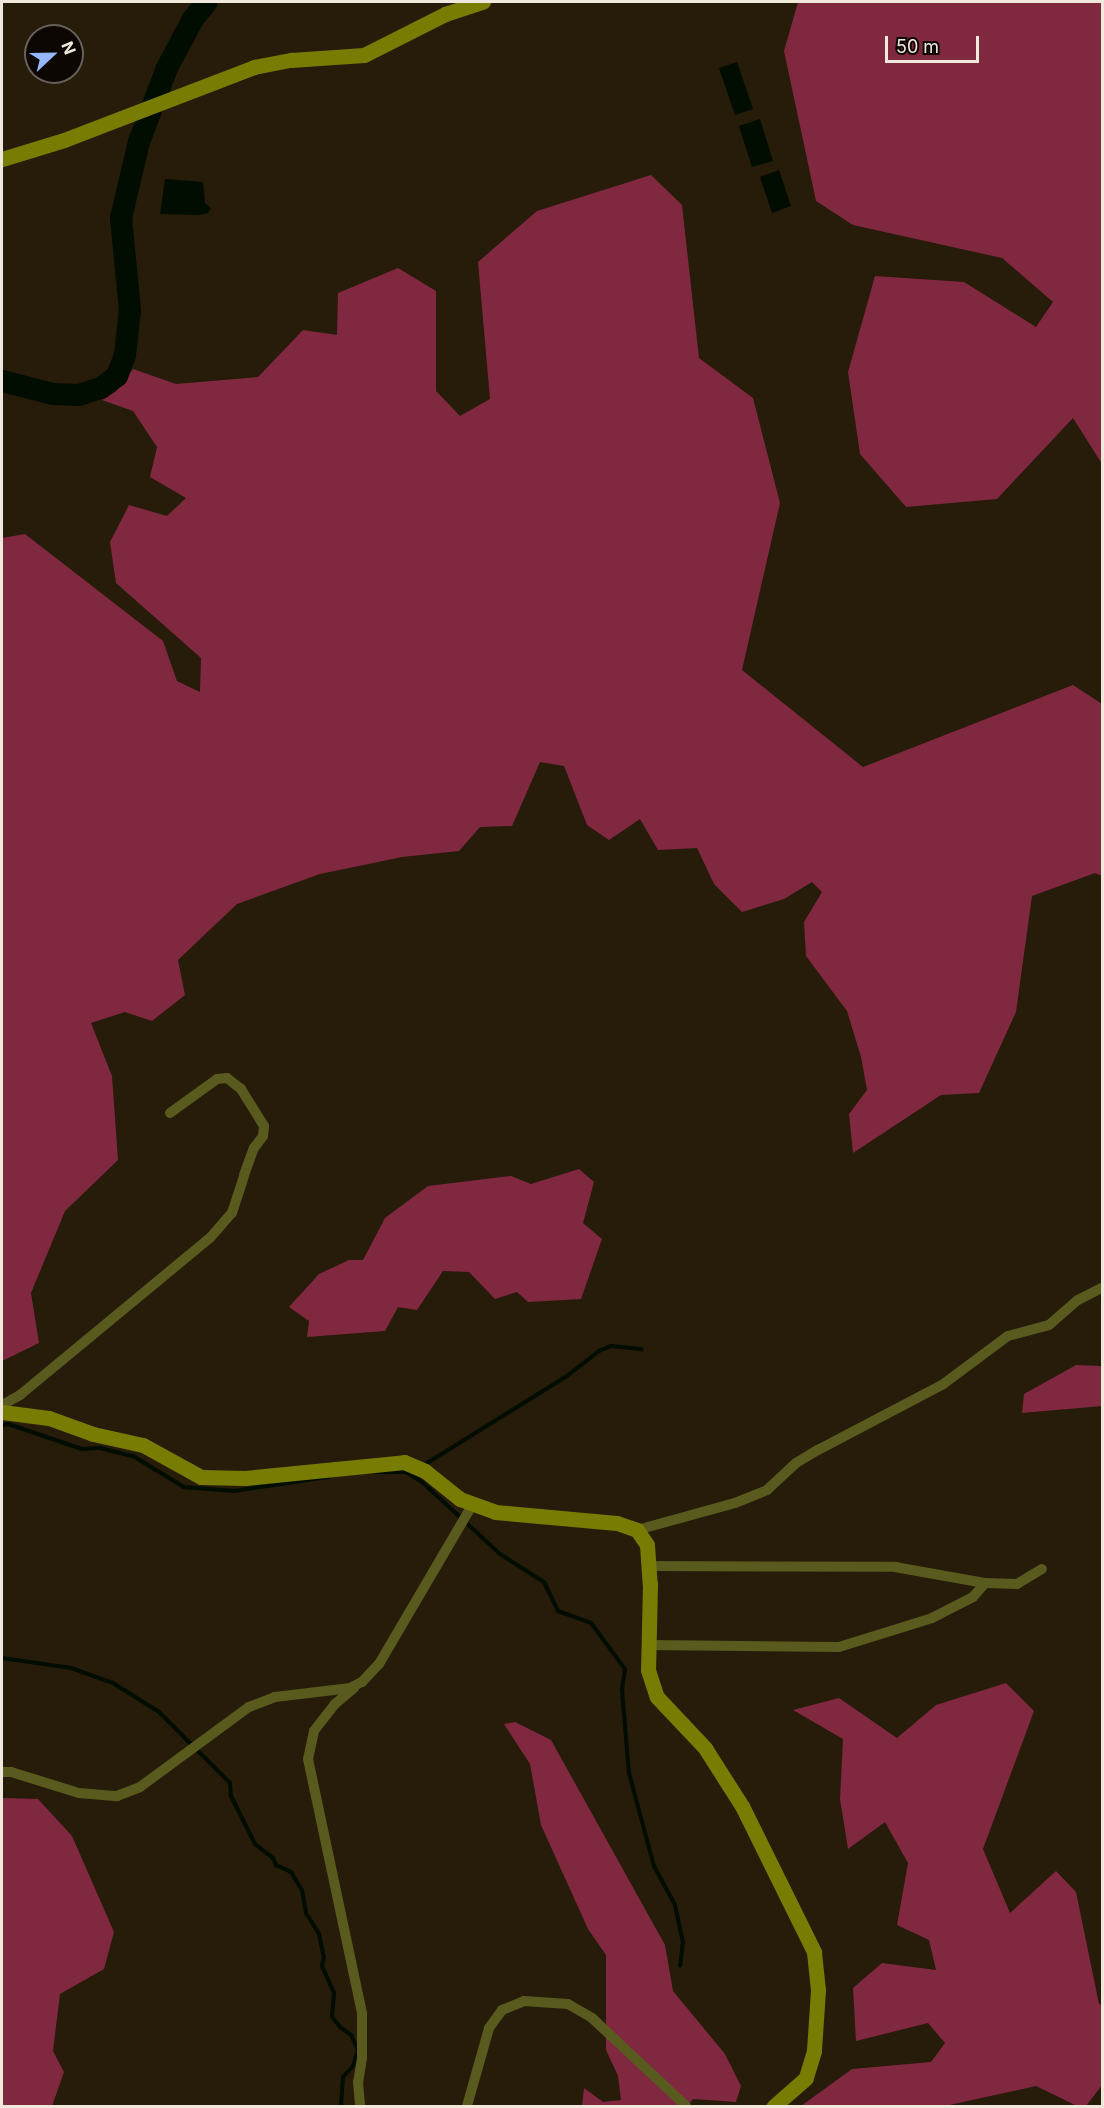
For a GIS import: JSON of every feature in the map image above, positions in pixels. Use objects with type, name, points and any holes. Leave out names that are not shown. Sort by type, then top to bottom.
[{"type":"street","points":[[2,159],[64,140],[254,67],[291,60],[364,55],[445,14],[483,2]]},
{"type":"street","points":[[2,1405],[20,1395],[210,1238],[231,1213],[254,1148],[263,1136],[264,1126],[253,1107],[241,1089],[227,1078],[217,1079],[170,1113]]},
{"type":"street","points":[[637,1530],[735,1503],[767,1490],[796,1463],[942,1385],[1008,1336],[1048,1325],[1078,1300],[1102,1288]]},
{"type":"street","points":[[2,1412],[49,1418],[93,1434],[143,1446],[201,1477],[245,1478],[404,1462],[422,1469],[460,1499],[495,1512],[617,1522],[637,1530],[647,1545],[649,1566],[648,1670],[657,1697],[705,1748],[742,1806],[814,1952],[818,1990],[814,2051],[806,2078],[774,2106]]},
{"type":"street","points":[[360,2106],[358,2082],[362,2058],[362,2013],[308,1759],[314,1731],[335,1704],[362,1682],[379,1664],[473,1504]]},
{"type":"street","points":[[649,1566],[895,1567],[985,1583],[1017,1584],[1042,1569]]},
{"type":"street","points":[[649,1645],[839,1647],[933,1618],[973,1597],[985,1583]]},
{"type":"street","points":[[2,1772],[11,1772],[79,1793],[117,1796],[140,1787],[249,1707],[275,1697],[350,1688],[362,1682]]},
{"type":"street","points":[[467,2106],[489,2028],[502,2010],[524,2001],[568,2004],[592,2018],[686,2106]]},
{"type":"shaded area","points":[[798,2],[1102,2],[1102,464],[1073,418],[997,499],[906,507],[860,454],[848,372],[875,276],[964,282],[1036,327],[1053,302],[1002,258],[853,225],[816,201],[784,51]]},
{"type":"shaded area","points":[[737,62],[753,109],[735,115],[719,68]]},
{"type":"shaded area","points":[[760,119],[773,161],[752,167],[739,126]]},
{"type":"shaded area","points":[[779,170],[791,206],[772,213],[760,177]]},
{"type":"shaded area","points":[[651,175],[682,205],[699,358],[753,398],[780,503],[742,670],[863,767],[1073,685],[1102,704],[1102,876],[1095,873],[1032,896],[1016,1012],[979,1093],[941,1095],[853,1153],[849,1114],[867,1090],[861,1057],[847,1011],[806,956],[804,922],[822,892],[812,882],[784,899],[742,912],[714,884],[697,848],[658,850],[640,819],[609,840],[587,825],[564,766],[540,762],[512,826],[480,827],[459,851],[402,857],[320,874],[237,904],[178,960],[185,995],[152,1021],[125,1012],[91,1023],[112,1076],[118,1160],[65,1211],[31,1293],[39,1343],[2,1361],[2,538],[25,534],[163,641],[177,681],[200,692],[201,658],[116,583],[110,542],[129,505],[167,516],[186,498],[150,477],[157,447],[133,411],[102,400],[115,392],[133,369],[176,384],[258,377],[303,330],[337,335],[338,293],[398,268],[436,291],[436,391],[460,416],[490,399],[478,262],[537,211]]},
{"type":"shaded area","points":[[165,179],[203,182],[205,203],[211,208],[208,213],[199,215],[160,214]]},
{"type":"shaded area","points":[[579,1169],[594,1182],[583,1223],[602,1239],[581,1299],[528,1302],[517,1292],[495,1299],[469,1272],[443,1271],[417,1310],[398,1307],[385,1331],[307,1337],[309,1321],[289,1307],[319,1274],[349,1260],[363,1260],[385,1218],[428,1186],[511,1176],[531,1184]]},
{"type":"shaded area","points":[[1076,1365],[1102,1366],[1102,1406],[1022,1413],[1024,1394]]},
{"type":"shaded area","points":[[1006,1683],[1034,1711],[983,1849],[1010,1913],[1056,1871],[1076,1892],[1099,2004],[1102,2005],[1102,2085],[1086,2106],[1077,2106],[1036,2086],[945,2106],[801,2106],[852,2069],[931,2062],[945,2043],[928,2023],[856,2041],[853,1988],[882,1963],[936,1970],[929,1940],[897,1925],[908,1863],[885,1822],[848,1849],[840,1799],[843,1739],[793,1710],[839,1698],[897,1738],[936,1705]]},
{"type":"shaded area","points":[[515,1722],[551,1740],[665,1945],[673,1991],[725,2054],[741,2086],[736,2102],[693,2099],[687,2106],[582,2106],[584,2088],[603,2102],[621,2100],[618,2076],[606,2050],[606,1955],[588,1929],[541,1825],[530,1764],[504,1724]]},
{"type":"shaded area","points":[[2,1798],[38,1799],[72,1836],[114,1932],[104,1969],[60,1994],[53,2051],[64,2072],[52,2106],[2,2106]]},
{"type":"waterway","points":[[2,381],[53,394],[79,395],[101,388],[117,376],[125,355],[130,310],[121,218],[139,142],[167,68],[193,19],[207,2]]},
{"type":"waterway","points":[[424,1465],[567,1376],[599,1351],[611,1346],[642,1349]]},
{"type":"waterway","points":[[2,1425],[8,1424],[82,1449],[100,1448],[133,1456],[184,1487],[234,1491],[328,1477]]},
{"type":"waterway","points":[[374,1472],[406,1472],[422,1482],[500,1554],[544,1582],[558,1611],[591,1623],[625,1669],[622,1690],[629,1773],[654,1866],[675,1905],[683,1942],[680,1966]]},
{"type":"waterway","points":[[2,1658],[71,1668],[113,1683],[159,1712],[230,1783],[231,1796],[255,1844],[273,1858],[276,1865],[291,1872],[302,1890],[306,1913],[319,1934],[324,1957],[322,1966],[334,1993],[332,2017],[351,2035],[358,2050],[353,2066],[343,2077],[341,2106]]}]
